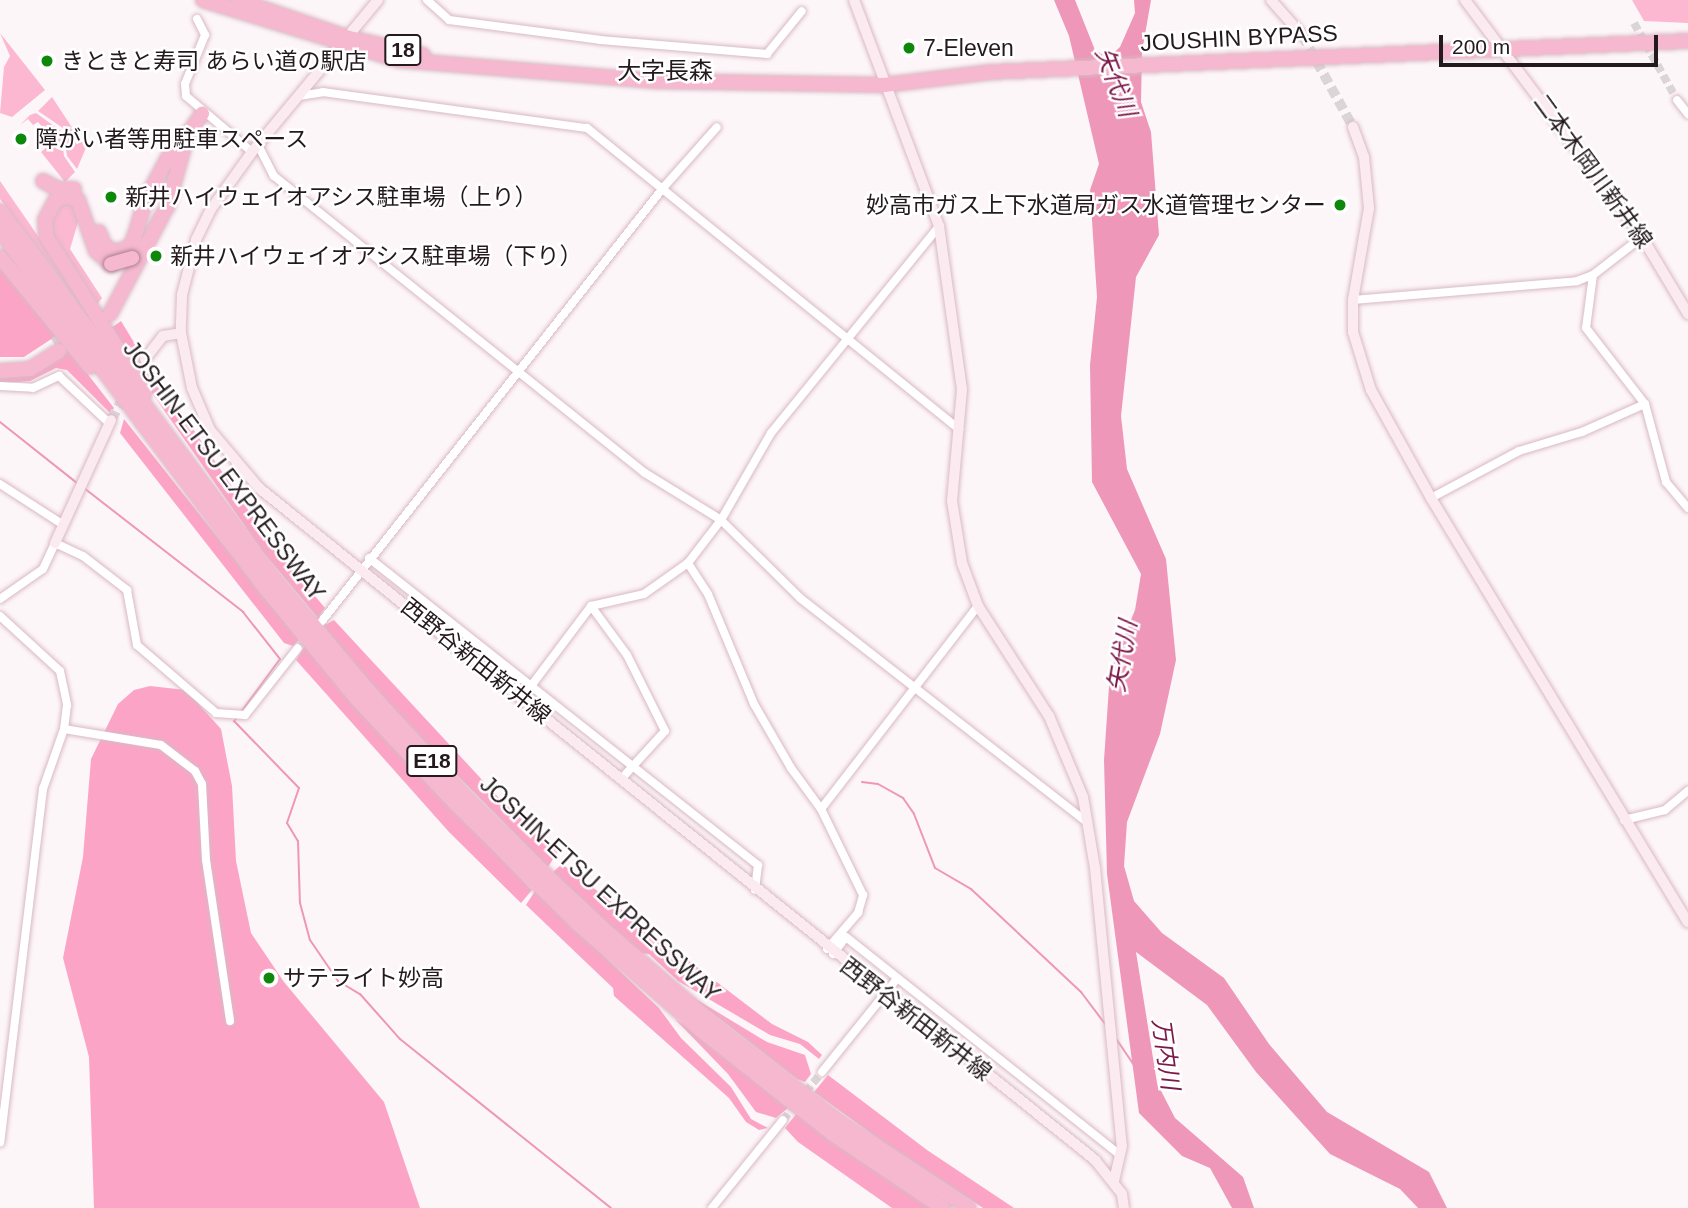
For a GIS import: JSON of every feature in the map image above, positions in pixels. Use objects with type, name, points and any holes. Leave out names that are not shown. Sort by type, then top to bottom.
[{"type":"highway","name":"JOUSHIN BYPASS","points":[[203,0],[399,60],[656,81],[884,85],[992,72],[1502,46],[1688,41]]},
{"type":"highway","name":"JOUSHIN BYPASS","points":[[238,0],[345,42]]},
{"type":"highway","points":[[152,230],[108,311],[118,289],[145,201],[199,112]]},
{"type":"highway","points":[[199,112],[187,136],[165,211],[132,258],[111,264],[96,251],[78,200],[66,197],[55,201],[45,220],[46,236],[153,407],[244,538]]},
{"type":"highway","points":[[43,181],[87,197],[108,250],[125,251],[136,232]]},
{"type":"highway","name":"JOSHIN-ETSU EXPRESSWAY","points":[[0,211],[244,538],[400,727],[576,904],[752,1055],[840,1122],[969,1208]]},
{"type":"highway","name":"JOSHIN-ETSU EXPRESSWAY","points":[[0,231],[172,464],[342,681],[525,873],[742,1064],[833,1134],[943,1208]]},
{"type":"highway","points":[[0,257],[172,464]]},
{"type":"highway","points":[[0,363],[21,363],[57,348],[30,369],[0,371]]},
{"type":"street","name":"西野谷新田新井線","points":[[378,0],[255,149],[211,209],[196,240],[182,295],[181,333],[192,388],[219,445],[259,488],[623,777],[830,951],[1095,1160],[1114,1181],[1124,1208]]},
{"type":"street","points":[[427,0],[449,20],[600,40],[767,54],[802,11]]},
{"type":"street","points":[[854,0],[884,85],[932,198],[939,226],[962,389],[953,525],[978,606],[1049,716],[1073,767],[1087,822],[1120,1155],[1114,1181]]},
{"type":"street","points":[[1270,0],[1302,35]]},
{"type":"street","name":"二本木岡川新井線","points":[[1465,0],[1502,46],[1642,237],[1688,314]]},
{"type":"street","points":[[197,19],[205,35],[185,90],[199,112],[255,149],[274,176],[645,473],[722,520],[771,572],[911,688],[1087,822]]},
{"type":"street","points":[[299,96],[323,92],[587,128],[959,429]]},
{"type":"street","points":[[1677,100],[1688,114]]},
{"type":"street","points":[[322,621],[360,568],[663,188],[717,127]]},
{"type":"street","points":[[1353,127],[1364,157],[1369,208],[1353,300],[1353,332],[1371,390],[1431,498],[1688,922]]},
{"type":"street","points":[[522,698],[591,606],[643,594],[688,563],[722,520],[771,433],[939,226]]},
{"type":"street","points":[[1353,300],[1553,284],[1593,275],[1642,237]]},
{"type":"street","points":[[1593,275],[1586,328],[1645,404],[1648,430],[1667,482],[1688,508]]},
{"type":"street","points":[[145,359],[154,343],[181,333]]},
{"type":"street","points":[[0,386],[33,388],[59,376],[110,421],[43,569],[0,599]]},
{"type":"street","points":[[1431,498],[1519,452],[1582,432],[1645,404]]},
{"type":"street","points":[[0,484],[62,524]]},
{"type":"street","points":[[55,543],[83,556],[127,590],[137,645],[216,713],[245,715],[298,648]]},
{"type":"street","points":[[369,558],[758,865],[755,890]]},
{"type":"street","points":[[688,563],[708,594],[754,704],[790,768],[821,809],[863,895],[858,913],[830,951]]},
{"type":"street","points":[[591,606],[627,655],[664,731],[623,777]]},
{"type":"street","points":[[821,809],[911,688],[978,606]]},
{"type":"street","points":[[0,617],[60,671],[67,705],[64,729],[43,789],[0,1142]]},
{"type":"street","points":[[64,729],[161,744],[195,771],[202,784],[206,860],[230,1021]]},
{"type":"street","points":[[1624,820],[1665,810],[1688,791]]},
{"type":"street","points":[[830,951],[846,937],[896,980],[1120,1155]]},
{"type":"street","points":[[822,1072],[896,980]]},
{"type":"street","points":[[712,1208],[783,1120]]},
{"type":"shaded area","points":[[1632,0],[1688,0],[1688,23],[1644,21]]},
{"type":"shaded area","points":[[0,33],[45,90],[12,117],[0,113],[4,67],[10,56]]},
{"type":"shaded area","points":[[52,97],[79,138],[88,143],[77,169],[67,156],[63,128],[38,111]]},
{"type":"shaded area","points":[[36,113],[61,131],[64,156],[75,172],[65,182],[41,152],[59,137],[56,133],[50,136],[38,122],[33,125],[28,119],[20,125],[30,115]]},
{"type":"shaded area","points":[[0,181],[93,316],[90,318],[0,199]]},
{"type":"shaded area","points":[[59,203],[74,203],[79,219],[70,249],[102,298],[96,306],[54,239],[50,225]]},
{"type":"shaded area","points":[[0,266],[56,336],[24,357],[0,357]]},
{"type":"shaded area","points":[[121,321],[138,349],[131,361],[111,328]]},
{"type":"shaded area","points":[[69,350],[114,408],[111,414],[67,370],[56,368],[30,381],[0,383],[0,378],[32,374]]},
{"type":"shaded area","points":[[146,360],[272,545],[325,608],[318,618],[263,552],[138,373]]},
{"type":"shaded area","points":[[124,419],[299,640],[293,646],[284,643],[120,433]]},
{"type":"shaded area","points":[[334,620],[498,797],[559,850],[548,867],[410,728],[344,652],[323,626]]},
{"type":"shaded area","points":[[305,646],[391,745],[532,890],[521,903],[449,832],[296,660]]},
{"type":"shaded area","points":[[150,686],[186,690],[221,729],[232,786],[236,861],[251,933],[284,982],[384,1102],[420,1208],[94,1208],[89,1057],[63,958],[83,857],[91,759],[118,704],[134,690]]},
{"type":"shaded area","points":[[562,864],[772,1024],[808,1042],[822,1055],[819,1059],[800,1044],[770,1035],[678,981],[649,954],[639,953],[553,872]]},
{"type":"shaded area","points":[[535,891],[659,1008],[681,1038],[731,1087],[751,1119],[768,1128],[759,1130],[746,1122],[729,1098],[614,996],[613,988],[526,905]]},
{"type":"shaded area","points":[[689,995],[767,1042],[805,1055],[811,1074],[805,1082],[797,1079]]},
{"type":"shaded area","points":[[675,1019],[788,1108],[776,1118],[756,1112],[728,1074]]},
{"type":"shaded area","points":[[828,1075],[927,1150],[1014,1208],[983,1208],[880,1140],[814,1092]]},
{"type":"shaded area","points":[[797,1113],[932,1208],[892,1208],[798,1142],[785,1128]]},
{"type":"water","name":"矢代川","points":[[1054,0],[1075,0],[1095,50],[1108,58],[1120,47],[1135,13],[1134,0],[1151,0],[1142,52],[1141,102],[1151,132],[1159,235],[1136,277],[1121,416],[1127,469],[1166,559],[1176,660],[1160,734],[1127,822],[1124,866],[1134,901],[1162,933],[1224,978],[1269,1044],[1327,1112],[1429,1172],[1447,1208],[1418,1208],[1400,1189],[1330,1154],[1256,1072],[1207,1005],[1136,952],[1157,1083],[1175,1118],[1243,1177],[1254,1208],[1232,1208],[1210,1168],[1182,1156],[1139,1113],[1107,874],[1104,760],[1110,672],[1135,610],[1141,574],[1092,482],[1090,365],[1097,297],[1090,190],[1099,164],[1069,36]]},
{"type":"waterway","points":[[0,422],[77,483]]},
{"type":"waterway","points":[[84,488],[243,612],[280,659],[241,712]]},
{"type":"waterway","points":[[238,717],[234,721],[299,788],[287,823],[298,841],[300,903],[310,940],[338,981],[360,994],[400,1039],[611,1208]]},
{"type":"waterway","points":[[862,782],[878,784],[903,798],[914,814],[935,868],[971,889],[1081,992],[1105,1024]]},
{"type":"waterway","points":[[1117,1040],[1135,1067]]},
{"type":"tunnel","points":[[1634,23],[1677,100]]},
{"type":"tunnel","points":[[1302,35],[1353,127]]},
{"type":"tunnel","points":[[55,345],[105,308]]},
{"type":"tunnel","points":[[111,420],[145,359]]},
{"type":"tunnel","points":[[783,1120],[822,1072]]},
{"type":"place","name":"7-Eleven","points":[[909,48]]},
{"type":"place","name":"きときと寿司 あらい道の駅店","points":[[47,61]]},
{"type":"place","name":"障がい者等用駐車スペース","points":[[21,139]]},
{"type":"place","name":"新井ハイウェイオアシス駐車場（上り）","points":[[111,197]]},
{"type":"place","name":"妙高市ガス上下水道局ガス水道管理センター","points":[[1340,205]]},
{"type":"place","name":"新井ハイウェイオアシス駐車場（下り）","points":[[156,256]]},
{"type":"place","name":"サテライト妙高","points":[[269,978]]},
{"type":"district","name":"大字長森","points":[[665,71]]},
{"type":"water label","name":"万内川","points":[[1166,1054]]}]
